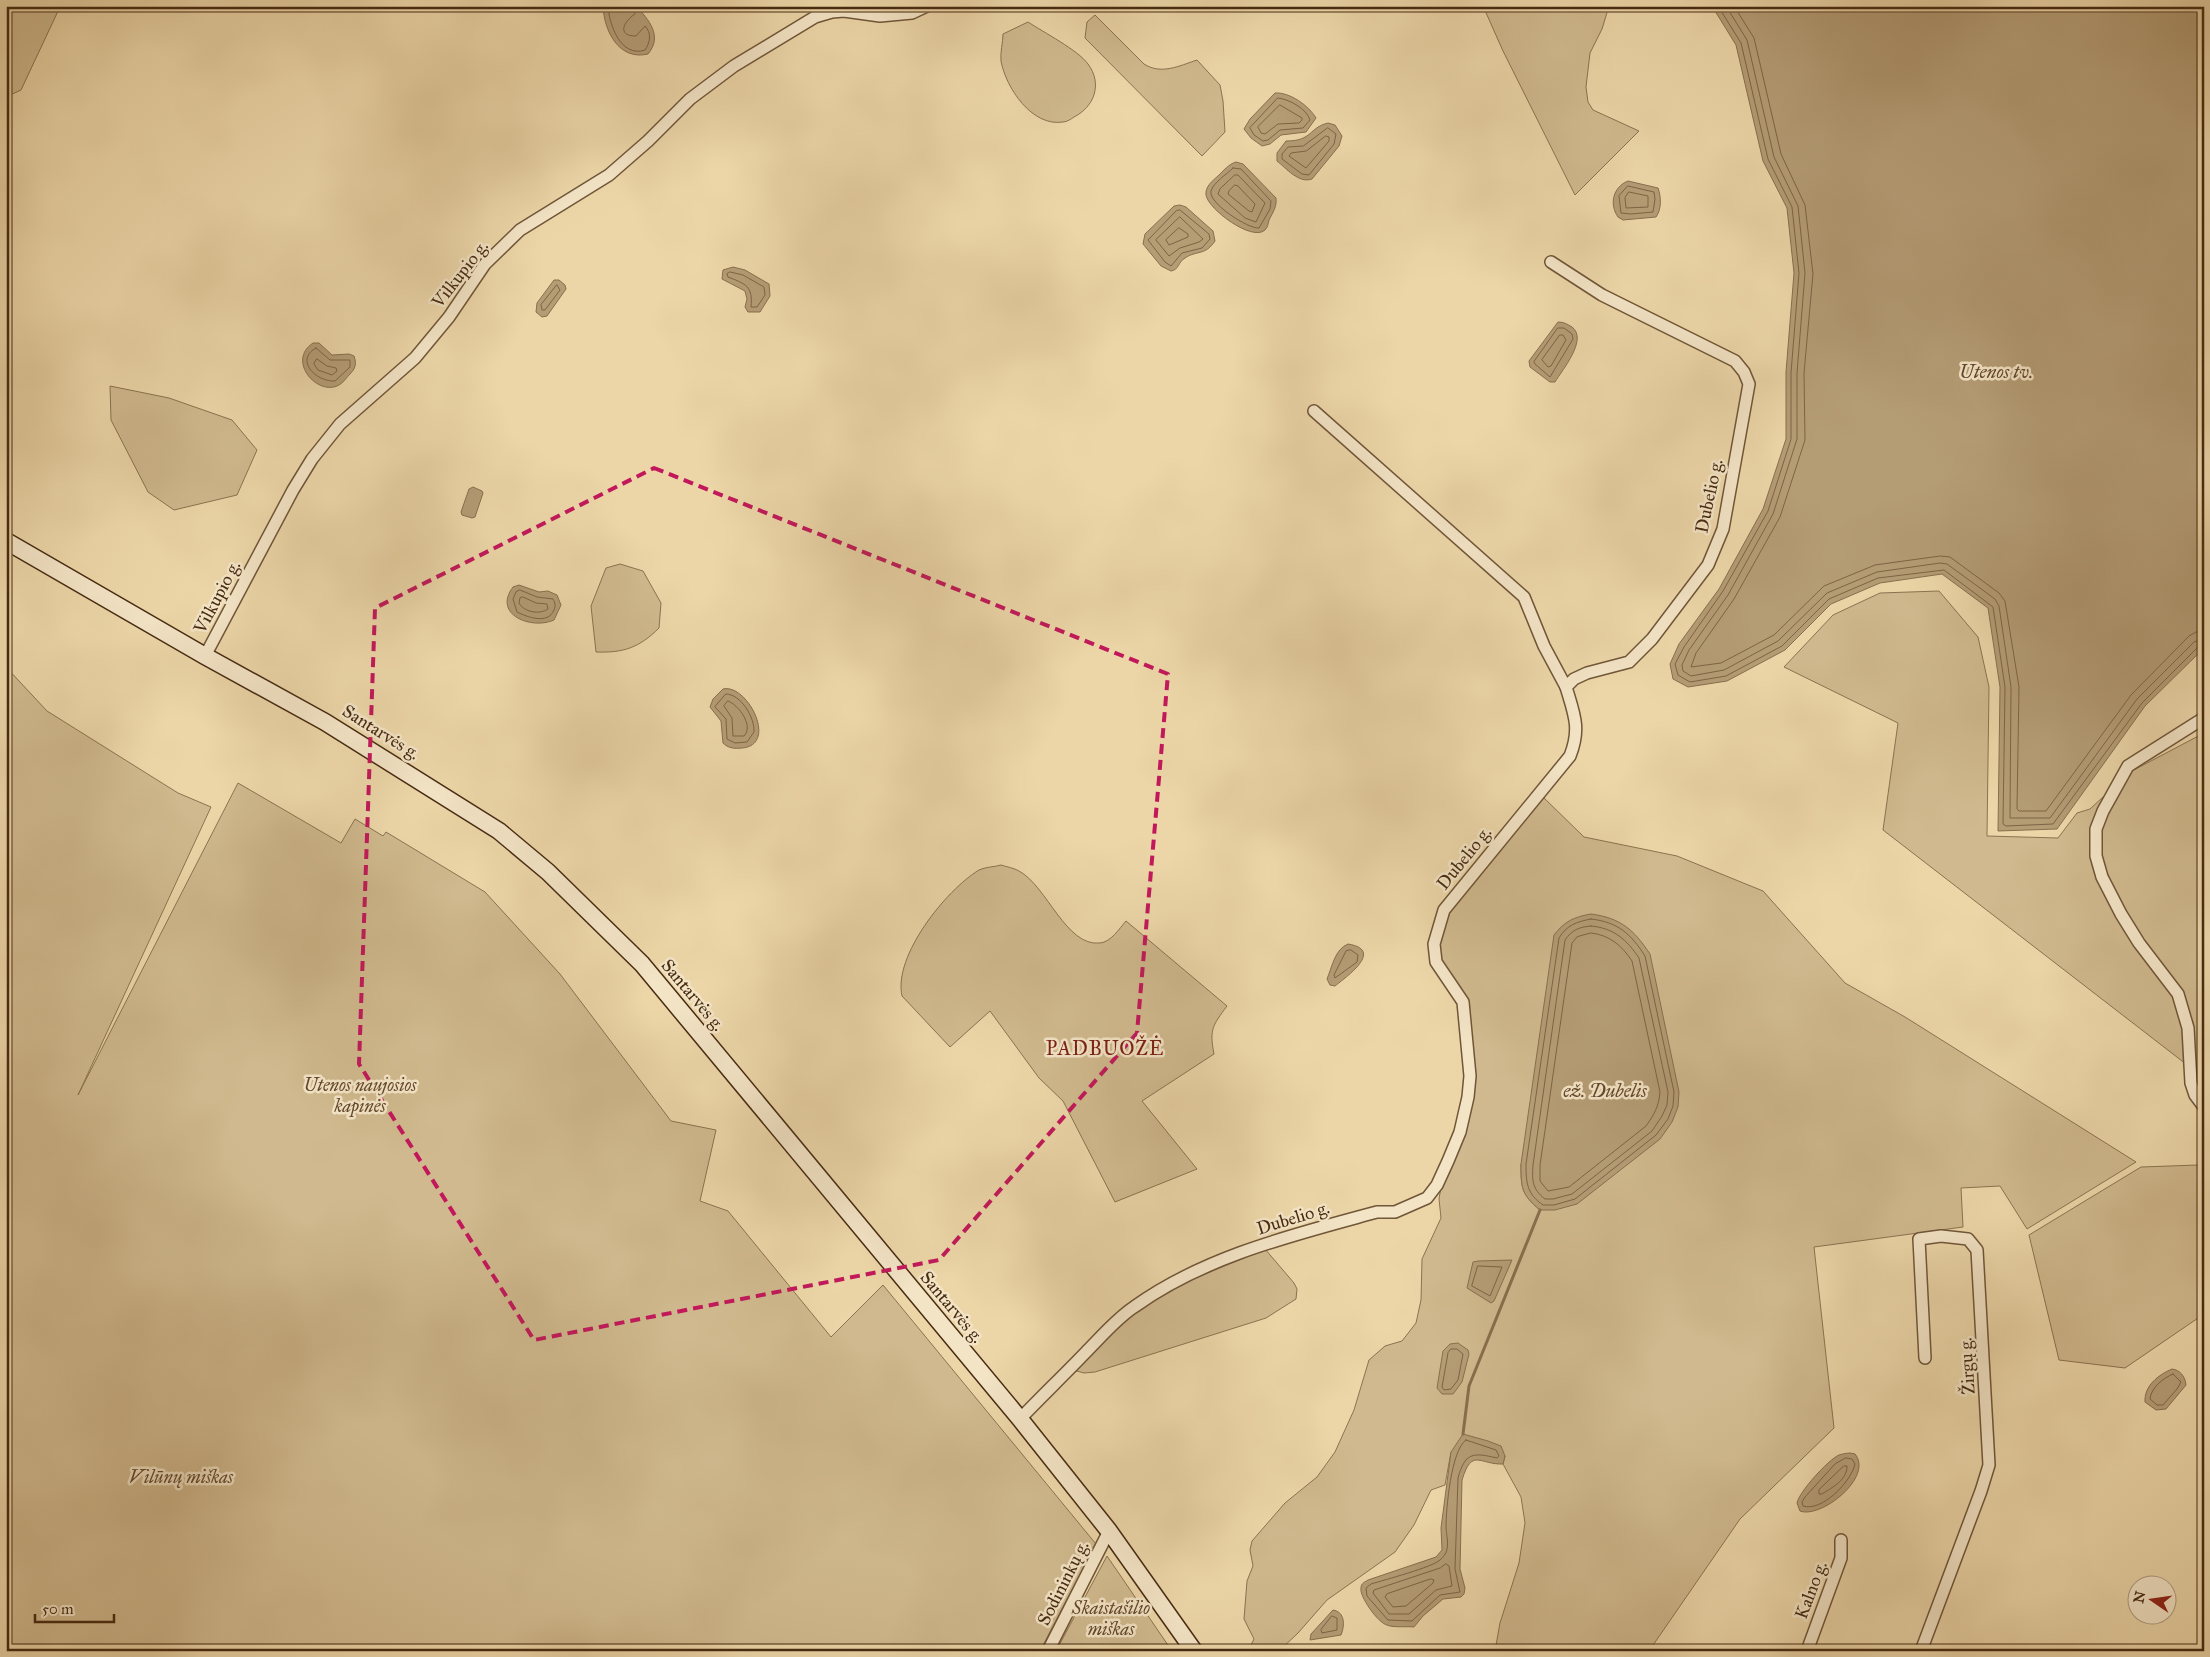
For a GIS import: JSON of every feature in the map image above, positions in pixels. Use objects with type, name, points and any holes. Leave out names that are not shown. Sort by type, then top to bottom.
[{"type":"main road","name":"Santarvės g.","points":[[6,541],[325,722],[401,768],[499,831],[548,872],[642,964],[1020,1419],[1109,1531],[1194,1651]]},
{"type":"street","name":"Vilkupio g.","points":[[206,656],[312,459],[340,424],[415,358],[449,317],[485,264],[520,230],[609,175],[648,141],[690,99],[734,66],[815,18],[832,12],[844,11],[880,16],[912,13],[927,6]]},
{"type":"street","name":"Dubelio g.","points":[[1020,1419],[1116,1322],[1133,1307],[1158,1292],[1201,1269],[1270,1242],[1376,1212],[1395,1212],[1427,1198],[1437,1185],[1460,1132],[1470,1076],[1463,1002],[1436,962],[1434,944],[1444,910],[1570,756],[1576,740],[1577,723],[1566,687],[1574,679],[1587,673],[1629,662],[1652,639],[1708,565],[1723,529],[1749,384],[1744,372],[1735,361],[1602,295],[1551,262]]},
{"type":"street","points":[[1314,411],[1524,597],[1544,646],[1566,687]]},
{"type":"street","points":[[2204,718],[2128,766],[2102,811],[2096,829],[2096,856],[2102,877],[2121,914],[2139,942],[2178,994],[2188,1028],[2191,1083],[2195,1095],[2204,1107]]},
{"type":"street","name":"Žirgų g.","points":[[1921,1651],[1989,1465],[1977,1250],[1968,1239],[1941,1236],[1919,1239],[1925,1358]]},
{"type":"street","name":"Sodininkų g.","points":[[1048,1651],[1109,1531]]},
{"type":"street","name":"Kalno g.","points":[[1807,1651],[1841,1558],[1841,1540]]},
{"type":"highlighted area","points":[[654,468],[1168,674],[1137,1033],[939,1260],[534,1340],[359,1064],[375,608]]},
{"type":"green space","points":[[6,6],[59,9],[21,90],[6,97]]},
{"type":"green space","points":[[1483,6],[1609,6],[1602,29],[1590,53],[1586,87],[1588,102],[1593,110],[1639,131],[1575,195],[1503,51]]},
{"type":"green space","points":[[1095,15],[1144,64],[1157,69],[1163,69],[1177,67],[1197,60],[1220,85],[1225,132],[1202,156],[1085,38],[1087,22]]},
{"type":"green space","points":[[1028,22],[1077,53],[1093,72],[1095,87],[1091,101],[1081,113],[1067,121],[1052,122],[1031,112],[1022,104],[1008,83],[1001,61],[1003,34]]},
{"type":"green space","points":[[110,386],[169,398],[232,420],[257,450],[237,495],[174,510],[148,492],[111,420]]},
{"type":"green space","points":[[620,564],[643,571],[661,603],[659,628],[645,640],[630,648],[596,652],[591,606],[606,568]]},
{"type":"green space","points":[[1939,591],[1978,637],[1989,687],[1987,836],[2058,838],[2077,813],[2090,809],[2130,772],[2204,733],[2204,1075],[2195,1071],[1883,830],[1898,723],[1784,667],[1833,615],[1880,593]]},
{"type":"green space","points":[[6,667],[47,711],[178,793],[211,807],[78,1095],[238,783],[341,843],[355,819],[383,836],[386,832],[485,892],[560,974],[671,1121],[716,1130],[700,1201],[728,1211],[831,1337],[883,1285],[1096,1544],[1040,1651],[6,1651]]},
{"type":"green space","points":[[1543,797],[1584,837],[1677,856],[1763,891],[1845,983],[1905,1017],[2136,1162],[2027,1229],[2000,1186],[1961,1188],[1963,1227],[1814,1247],[1834,1428],[1740,1519],[1649,1651],[1495,1651],[1500,1623],[1519,1563],[1525,1523],[1521,1497],[1503,1464],[1505,1456],[1451,1452],[1445,1485],[1431,1490],[1414,1525],[1395,1552],[1327,1600],[1279,1651],[1248,1651],[1254,1639],[1244,1619],[1247,1581],[1253,1566],[1250,1550],[1252,1541],[1285,1503],[1317,1477],[1335,1452],[1354,1410],[1369,1360],[1385,1346],[1402,1341],[1416,1323],[1421,1300],[1422,1259],[1441,1218],[1439,1199],[1442,1181],[1458,1145],[1470,1019],[1442,964],[1438,942],[1453,905]],"holes":[[[1521,1164],[1540,1210],[1523,1190]]]},
{"type":"green space","points":[[1001,865],[1017,870],[1029,879],[1077,936],[1088,942],[1104,942],[1114,935],[1126,921],[1227,1006],[1213,1028],[1214,1054],[1142,1101],[1197,1169],[1115,1202],[1063,1101],[1039,1078],[990,1011],[950,1047],[902,996],[901,980],[906,962],[914,944],[938,908],[952,892],[979,870]]},
{"type":"green space","points":[[2198,1165],[2204,1170],[2204,1314],[2125,1368],[2059,1360],[2029,1235],[2141,1167]]},
{"type":"green space","points":[[1265,1249],[1297,1289],[1296,1299],[1266,1318],[1095,1372],[1084,1373],[1073,1370],[1120,1324],[1169,1289]]},
{"type":"green space","name":"Skaistašilio miškas","points":[[1107,1556],[1172,1651],[1056,1651]]},
{"type":"water","points":[[603,6],[636,6],[649,23],[654,35],[654,41],[648,54],[638,55],[629,53],[615,42],[606,25]]},
{"type":"water","name":"Utenos tv.","points":[[1712,6],[2204,6],[2204,648],[2145,706],[2057,829],[1998,831],[2000,687],[1988,608],[1942,574],[1880,583],[1831,604],[1785,650],[1727,681],[1688,687],[1673,679],[1670,664],[1679,644],[1719,589],[1763,509],[1786,439],[1786,372],[1794,273],[1787,208],[1763,161],[1736,45]]},
{"type":"water","points":[[1275,93],[1293,97],[1309,109],[1316,118],[1306,132],[1281,135],[1270,144],[1262,146],[1251,138],[1244,129],[1250,119]]},
{"type":"water","points":[[1328,123],[1335,125],[1342,136],[1339,146],[1312,179],[1307,180],[1298,177],[1277,161],[1277,153],[1286,141],[1306,137],[1317,128]]},
{"type":"water","points":[[1236,162],[1243,164],[1276,198],[1275,207],[1267,228],[1259,233],[1251,232],[1231,222],[1214,208],[1206,195],[1211,182]]},
{"type":"water","points":[[1628,181],[1658,188],[1660,202],[1656,217],[1623,220],[1618,217],[1614,207],[1614,196],[1619,187]]},
{"type":"water","points":[[1174,206],[1186,207],[1213,231],[1215,241],[1208,249],[1185,258],[1176,269],[1171,271],[1161,266],[1143,244],[1145,234]]},
{"type":"water","points":[[733,267],[745,270],[769,284],[770,296],[760,312],[748,312],[745,307],[747,299],[745,291],[722,279],[723,270]]},
{"type":"water","points":[[554,280],[559,280],[565,285],[566,289],[547,316],[542,317],[536,312],[537,303]]},
{"type":"water","points":[[1558,322],[1572,327],[1576,332],[1577,339],[1576,346],[1568,362],[1555,382],[1550,382],[1530,367],[1529,361]]},
{"type":"water","points":[[313,343],[319,343],[332,355],[349,354],[354,356],[355,364],[352,372],[339,385],[331,387],[322,386],[314,382],[308,375],[303,359],[306,350]]},
{"type":"water","points":[[473,487],[483,493],[475,517],[472,518],[462,515],[461,512],[469,489]]},
{"type":"water","points":[[519,585],[539,592],[548,591],[557,595],[561,605],[554,620],[545,623],[535,623],[517,618],[511,612],[507,605],[508,597],[513,587]]},
{"type":"water","points":[[723,689],[732,690],[741,695],[755,715],[759,726],[758,737],[753,744],[736,748],[729,747],[723,743],[721,721],[710,707],[713,699]]},
{"type":"water","name":"ež. Dubelis","points":[[1591,914],[1611,919],[1626,926],[1650,954],[1679,1092],[1678,1107],[1672,1122],[1660,1139],[1577,1204],[1555,1210],[1540,1210],[1523,1190],[1521,1164],[1554,935],[1570,920]]},
{"type":"water","points":[[1348,944],[1359,947],[1363,952],[1363,958],[1354,970],[1335,986],[1330,985],[1327,979],[1334,959],[1340,950]]},
{"type":"water","points":[[1512,1260],[1494,1301],[1491,1303],[1467,1288],[1473,1262]]},
{"type":"water","points":[[1458,1343],[1468,1350],[1469,1354],[1462,1382],[1453,1394],[1442,1394],[1437,1388],[1443,1351],[1450,1344]]},
{"type":"water","points":[[2172,1369],[2182,1374],[2186,1385],[2166,1409],[2156,1410],[2145,1402],[2145,1396],[2149,1386],[2157,1378]]},
{"type":"water","points":[[1463,1434],[1501,1446],[1505,1456],[1503,1464],[1473,1461],[1469,1464],[1462,1480],[1460,1569],[1465,1588],[1464,1594],[1461,1597],[1443,1599],[1423,1616],[1414,1627],[1387,1625],[1374,1615],[1366,1603],[1361,1592],[1362,1585],[1368,1580],[1436,1557],[1442,1550],[1441,1528],[1451,1452]]},
{"type":"water","points":[[1850,1453],[1855,1454],[1859,1463],[1857,1474],[1851,1484],[1832,1503],[1809,1512],[1800,1511],[1797,1503],[1799,1498],[1815,1477],[1834,1458]]},
{"type":"water","points":[[1333,1610],[1342,1616],[1343,1627],[1341,1635],[1310,1640],[1311,1634]]},
{"type":"waterway","points":[[1463,1434],[1469,1386],[1540,1210]]},
{"type":"district","name":"PADBUOŽĖ","points":[[1105,1048]]},
{"type":"park label","name":"Utenos naujosios kapinės","points":[[360,1095]]},
{"type":"park label","name":"Vilūnų miškas","points":[[181,1477]]}]
